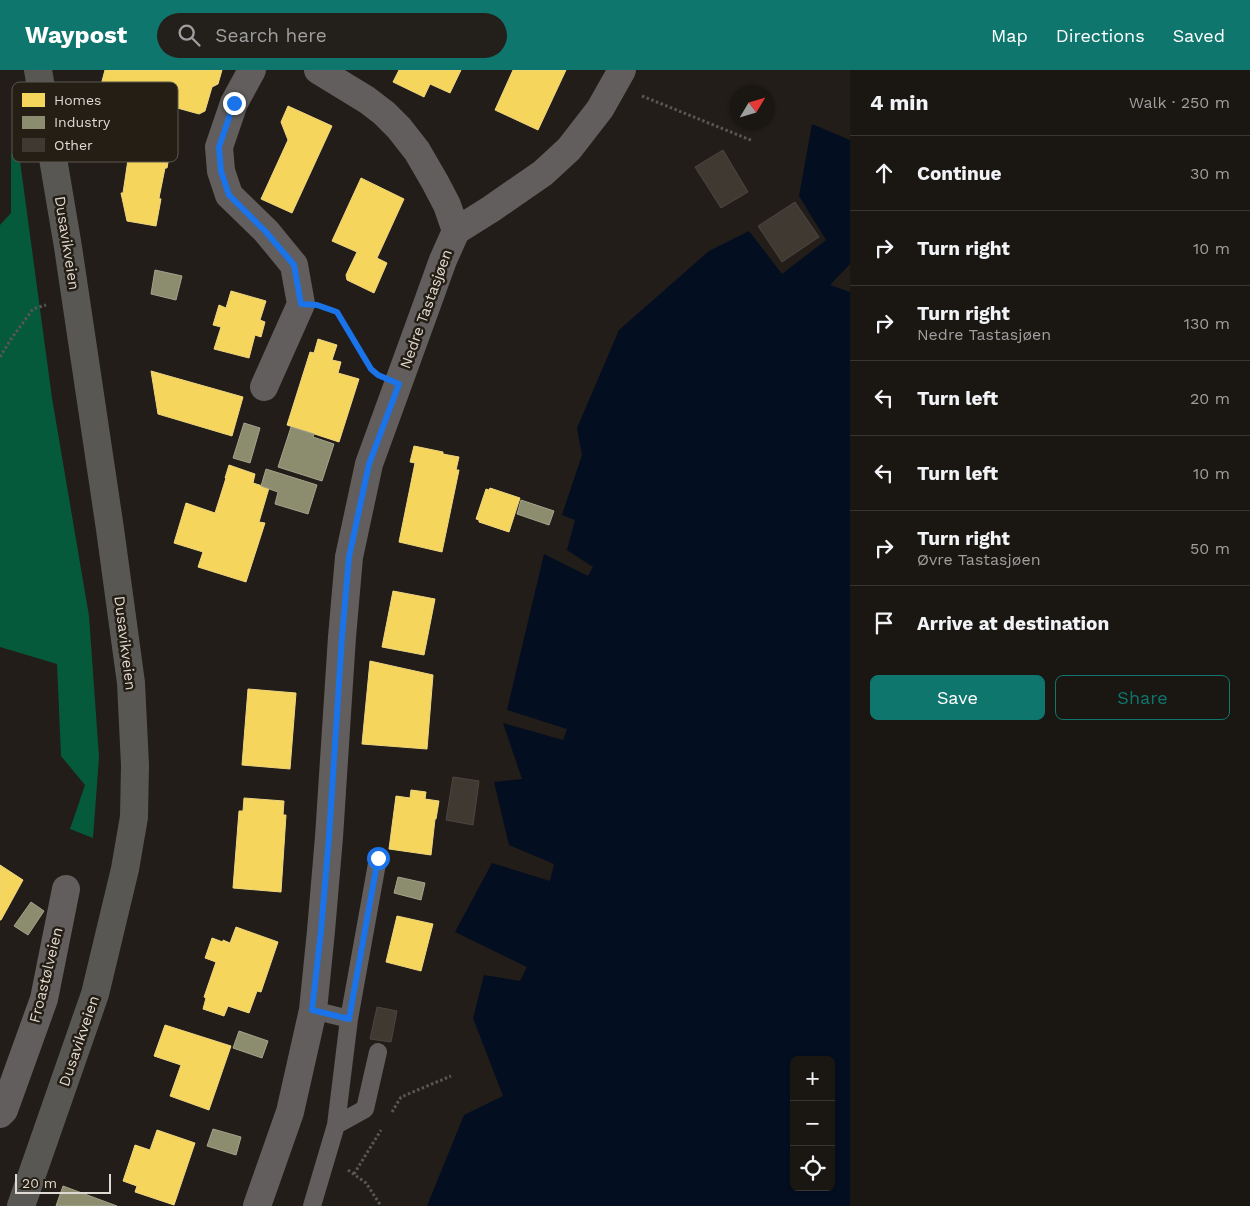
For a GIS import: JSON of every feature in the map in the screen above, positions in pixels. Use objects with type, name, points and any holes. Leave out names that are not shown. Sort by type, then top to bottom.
[{"type":"main road","name":"Dusavikveien","points":[[22,1206],[95,994],[125,869],[134,817],[135,765],[131,683],[110,529],[54,162]]},
{"type":"street","points":[[252,70],[234,103],[219,147],[221,171],[229,195],[266,232],[294,265],[301,304],[264,387]]},
{"type":"street","points":[[318,70],[367,100],[399,128],[418,151],[447,205],[456,231]]},
{"type":"street","name":"Nedre Tastasjøen","points":[[257,1206],[290,1112],[312,1010],[321,931],[349,557],[369,464],[443,260],[456,231],[543,173],[569,149],[600,109],[618,78]]},
{"type":"street","name":"Froastølveien","points":[[0,1114],[4,1110],[44,1000],[66,889]]},
{"type":"lane","points":[[312,1206],[336,1124],[349,1019],[378,858]]},
{"type":"lane","points":[[312,1010],[349,1019]]},
{"type":"lane","points":[[336,1124],[364,1109],[378,1052]]},
{"type":"path","points":[[618,78],[753,141]]},
{"type":"path","points":[[0,357],[33,309],[52,304]]},
{"type":"path","points":[[301,304],[317,305],[337,312],[371,369],[378,375],[399,384]]},
{"type":"path","points":[[392,1112],[401,1097],[451,1076]]},
{"type":"path","points":[[354,1174],[382,1128]]},
{"type":"path","points":[[326,1157],[366,1183],[381,1206]]},
{"type":"green space","points":[[11,153],[12,162],[20,162],[52,398],[89,616],[99,757],[93,838],[70,829],[85,785],[61,756],[57,664],[0,647],[0,225],[11,213]]},
{"type":"water","points":[[812,124],[850,140],[850,264],[830,285],[850,292],[850,1206],[427,1206],[464,1115],[503,1096],[473,1018],[484,975],[520,981],[527,967],[455,932],[492,863],[550,881],[554,864],[509,845],[494,782],[522,779],[503,723],[563,740],[567,729],[507,710],[544,554],[588,576],[593,567],[567,550],[575,520],[562,515],[582,455],[577,428],[619,330],[709,251],[749,231],[782,274],[826,240],[799,196]]},
{"type":"building: Homes","points":[[105,70],[222,70],[218,84],[212,87],[205,111],[199,114],[178,108],[178,82],[102,82]]},
{"type":"building: Homes","points":[[399,70],[461,70],[450,93],[430,84],[424,97],[393,82]]},
{"type":"building: Homes","points":[[513,70],[566,70],[538,130],[495,110]]},
{"type":"building: Homes","points":[[288,106],[332,126],[292,213],[261,199],[288,140],[281,122]]},
{"type":"building: Homes","points":[[128,162],[168,162],[167,168],[165,168],[159,198],[161,199],[156,226],[127,221],[121,193],[123,193]]},
{"type":"building: Homes","points":[[361,178],[404,199],[377,258],[387,263],[374,293],[347,280],[346,275],[357,252],[332,241]]},
{"type":"building: Homes","points":[[231,291],[266,301],[260,320],[265,322],[261,337],[255,335],[249,358],[214,349],[221,327],[213,325],[219,305],[226,308]]},
{"type":"building: Homes","points":[[318,339],[337,345],[332,360],[341,362],[338,373],[359,379],[339,442],[287,425],[310,352],[314,353]]},
{"type":"building: Homes","points":[[151,371],[243,397],[232,436],[158,414]]},
{"type":"building: Homes","points":[[414,446],[459,457],[456,470],[459,470],[442,552],[399,542],[415,463],[410,462]]},
{"type":"building: Homes","points":[[229,465],[255,474],[253,483],[269,488],[259,522],[265,523],[246,582],[198,567],[203,552],[174,543],[186,503],[215,513]]},
{"type":"building: Homes","points":[[490,488],[520,498],[509,532],[479,522],[476,519],[486,489],[489,490]]},
{"type":"building: Homes","points":[[393,591],[435,599],[424,655],[382,647]]},
{"type":"building: Homes","points":[[370,661],[433,675],[427,749],[362,744]]},
{"type":"building: Homes","points":[[248,689],[296,693],[290,769],[242,765]]},
{"type":"building: Homes","points":[[411,790],[426,792],[425,799],[439,801],[431,855],[389,849],[396,796],[410,798]]},
{"type":"building: Homes","points":[[244,798],[284,801],[283,815],[286,815],[281,892],[233,888],[239,811],[243,811]]},
{"type":"building: Homes","points":[[0,865],[23,880],[1,920],[0,920]]},
{"type":"building: Homes","points":[[397,916],[433,924],[421,971],[386,962]]},
{"type":"building: Homes","points":[[236,927],[278,942],[261,992],[257,991],[249,1013],[228,1006],[224,1016],[203,1009],[206,998],[204,997],[216,962],[205,958],[212,938],[230,943]]},
{"type":"building: Homes","points":[[165,1025],[231,1046],[209,1110],[170,1096],[181,1065],[154,1056]]},
{"type":"building: Homes","points":[[157,1130],[195,1143],[174,1205],[135,1192],[137,1186],[123,1181],[135,1145],[150,1150]]},
{"type":"building: Industry","points":[[155,270],[182,276],[176,300],[151,294]]},
{"type":"building: Industry","points":[[244,423],[260,428],[250,463],[233,458]]},
{"type":"building: Industry","points":[[291,427],[314,434],[313,437],[334,444],[322,481],[278,467]]},
{"type":"building: Industry","points":[[266,469],[317,485],[308,514],[275,504],[278,492],[261,486]]},
{"type":"building: Industry","points":[[521,500],[554,511],[549,525],[517,514]]},
{"type":"building: Industry","points":[[398,877],[425,883],[421,900],[394,893]]},
{"type":"building: Industry","points":[[31,902],[44,911],[28,935],[14,926]]},
{"type":"building: Industry","points":[[239,1031],[268,1041],[262,1058],[233,1048]]},
{"type":"building: Industry","points":[[213,1129],[241,1137],[236,1155],[207,1146]]},
{"type":"building: Industry","points":[[63,1186],[117,1206],[56,1206]]},
{"type":"building: Other","points":[[723,150],[748,192],[721,208],[695,167]]},
{"type":"building: Other","points":[[795,202],[819,237],[782,262],[758,226]]},
{"type":"building: Other","points":[[453,777],[479,781],[473,825],[446,820]]},
{"type":"building: Other","points":[[377,1007],[397,1011],[391,1042],[370,1039]]},
{"type":"route","points":[[234,103],[219,147],[221,171],[229,195],[266,232],[294,265],[301,304],[317,305],[337,312],[371,369],[378,375],[399,384],[369,464],[349,557],[335,729],[329,837],[312,1010],[349,1019],[378,858]]}]
